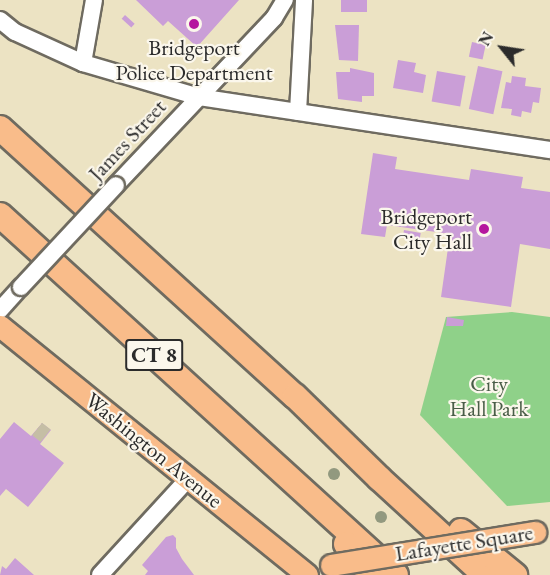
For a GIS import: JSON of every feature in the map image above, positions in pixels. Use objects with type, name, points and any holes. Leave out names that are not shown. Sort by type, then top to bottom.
[{"type":"highway","name":"CT 8","points":[[0,128],[295,396],[379,478],[485,575]]},
{"type":"highway","name":"CT 8","points":[[0,215],[396,575]]},
{"type":"highway","points":[[295,396],[347,435],[514,575]]},
{"type":"highway","points":[[308,495],[370,575]]},
{"type":"main road","name":"Washington Avenue","points":[[0,326],[308,575]]},
{"type":"main road","name":"Lafayette Square","points":[[308,575],[331,565],[542,530]]},
{"type":"street","points":[[83,63],[94,0]]},
{"type":"street","name":"James Street","points":[[0,310],[274,18],[285,0]]},
{"type":"street","points":[[298,111],[304,0]]},
{"type":"street","points":[[0,20],[15,32],[83,63],[199,97],[550,150]]},
{"type":"street","points":[[100,575],[189,478]]},
{"type":"green space","name":"City Hall Park","points":[[512,312],[550,317],[550,502],[507,506],[420,415],[446,317]]},
{"type":"building","name":"Bridgeport Police Department","points":[[136,0],[239,0],[197,47],[168,21],[163,26]]},
{"type":"building","points":[[341,0],[367,0],[367,12],[341,12]]},
{"type":"building","points":[[125,15],[135,24],[131,27],[122,19]]},
{"type":"building","points":[[335,25],[359,25],[358,61],[339,60]]},
{"type":"building","points":[[472,42],[486,45],[483,60],[469,57]]},
{"type":"building","points":[[398,60],[416,63],[414,72],[426,75],[423,93],[393,88]]},
{"type":"building","points":[[478,66],[502,71],[493,114],[469,109]]},
{"type":"building","points":[[350,68],[374,73],[374,96],[362,96],[362,102],[338,99],[336,72],[350,72]]},
{"type":"building","points":[[437,71],[466,76],[460,107],[432,102]]},
{"type":"building","points":[[512,76],[526,78],[525,86],[541,88],[539,103],[533,102],[531,113],[522,111],[521,117],[511,115],[512,109],[501,108],[506,82],[511,83]]},
{"type":"building","name":"Bridgeport City Hall","points":[[373,153],[397,157],[395,169],[469,180],[471,169],[523,177],[521,188],[550,192],[550,249],[520,244],[511,307],[441,297],[450,234],[387,225],[385,237],[361,234]]},
{"type":"building","points":[[404,230],[421,233],[420,238],[403,235]]},
{"type":"building","points":[[447,317],[464,320],[463,326],[446,326]]},
{"type":"building","points":[[14,422],[31,436],[42,423],[51,430],[40,444],[64,463],[28,507],[6,489],[0,496],[0,439]]},
{"type":"building","points":[[173,535],[176,538],[176,548],[194,575],[145,575],[148,571],[142,565],[166,537]]},
{"type":"building","points":[[15,558],[34,575],[0,575],[2,566],[6,569]]},
{"type":"tunnel","points":[[37,429],[46,436]]},
{"type":"place","name":"Bridgeport Police Department","points":[[194,24]]},
{"type":"place","name":"Bridgeport City Hall","points":[[484,229]]}]
